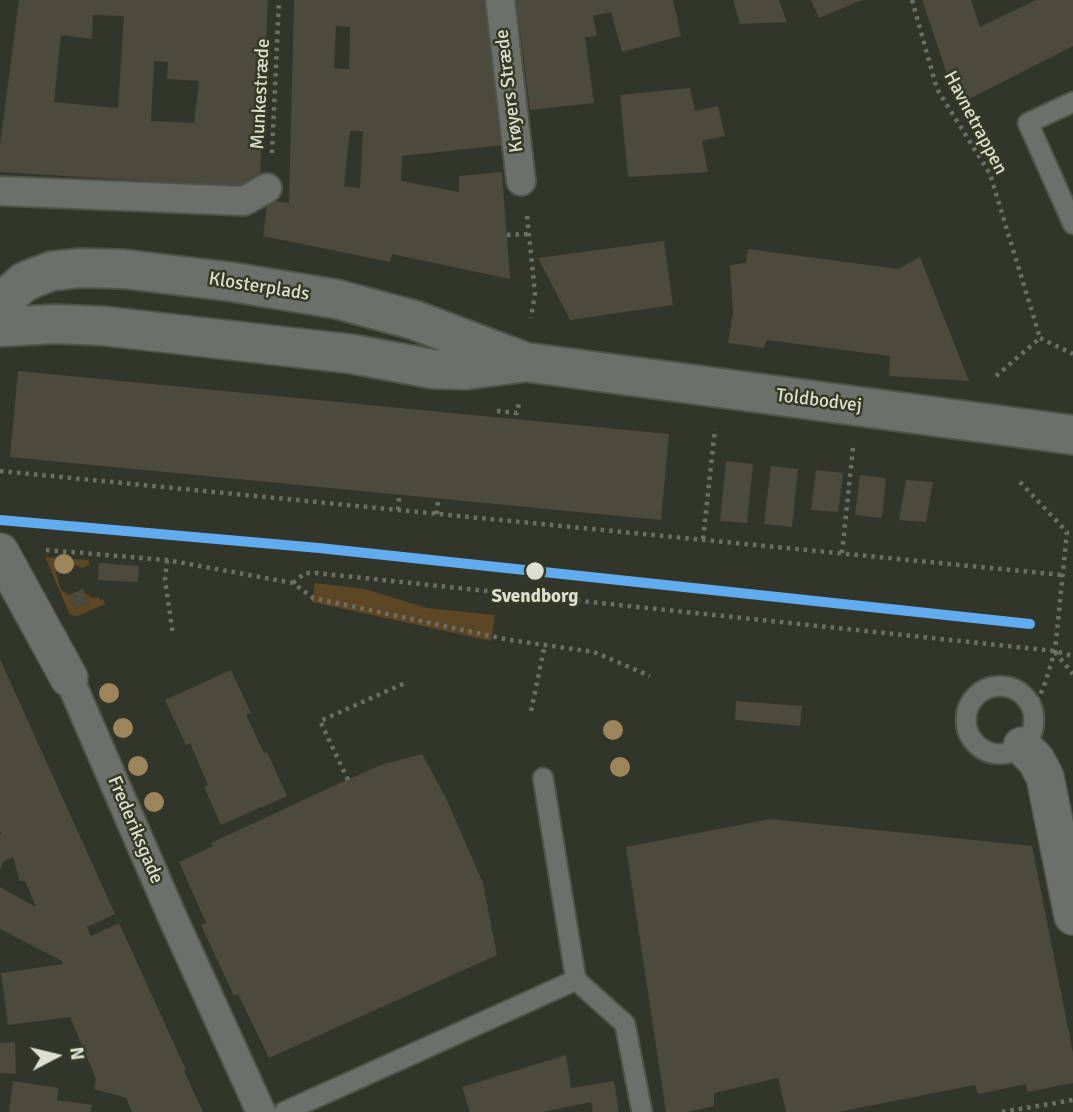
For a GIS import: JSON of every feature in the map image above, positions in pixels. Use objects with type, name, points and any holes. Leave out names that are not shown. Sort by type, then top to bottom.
[{"type":"street","name":"Krøyers Stræde","points":[[500,0],[521,181]]},
{"type":"street","points":[[0,191],[244,201],[267,188]]},
{"type":"street","name":"Klosterplads","points":[[0,312],[13,292],[24,282],[36,277],[66,270],[124,269],[336,299],[432,326],[525,362],[565,368]]},
{"type":"street","name":"Klosterplads","points":[[0,327],[55,324],[104,326],[352,354],[433,369],[466,370],[525,362]]},
{"type":"street","name":"Toldbodvej","points":[[565,368],[1073,435]]},
{"type":"street","name":"Frederiksgade","points":[[0,552],[69,678],[171,914],[261,1112]]},
{"type":"street","points":[[1022,746],[1045,777],[1073,916]]},
{"type":"lane","points":[[1073,102],[1028,123],[1073,224]]},
{"type":"lane","points":[[998,686],[1009,687],[1018,691],[1032,707],[1034,728],[1022,746],[1004,754],[984,750],[975,743],[969,733],[967,712],[971,701],[979,693],[998,686]]},
{"type":"lane","points":[[543,778],[576,980],[625,1024],[642,1112]]},
{"type":"lane","points":[[284,1112],[576,980]]},
{"type":"path","name":"Munkestræde","points":[[267,188],[271,181],[279,0]]},
{"type":"path","name":"Havnetrappen","points":[[912,0],[937,89],[989,174],[1040,338]]},
{"type":"path","points":[[507,235],[527,233],[535,293],[531,321]]},
{"type":"path","points":[[996,376],[1040,338],[1073,354]]},
{"type":"path","points":[[842,553],[857,405]]},
{"type":"path","points":[[703,539],[714,440]]},
{"type":"path","points":[[0,471],[1062,575]]},
{"type":"path","points":[[1020,482],[1070,532],[1062,575],[1055,651],[1043,689],[1032,707]]},
{"type":"path","points":[[398,510],[399,495]]},
{"type":"path","points":[[437,514],[438,498]]},
{"type":"path","points":[[42,550],[167,560],[293,583],[313,598],[510,640],[594,652],[650,676]]},
{"type":"path","points":[[167,560],[165,580],[173,635]]},
{"type":"path","points":[[293,583],[304,573],[316,573],[1055,651],[1073,656]]},
{"type":"path","points":[[531,711],[545,644]]},
{"type":"path","points":[[1055,651],[1073,674]]},
{"type":"path","points":[[348,780],[320,721],[405,683]]},
{"type":"path","points":[[1002,1112],[1073,1100]]},
{"type":"shaded area","points":[[45,557],[89,560],[89,565],[82,568],[76,565],[69,570],[54,565],[60,587],[69,595],[76,608],[89,603],[85,593],[93,598],[103,599],[105,604],[78,616],[70,615]]},
{"type":"shaded area","points":[[315,583],[365,589],[427,608],[495,615],[491,641],[312,602]]},
{"type":"building","points":[[19,0],[268,0],[260,174],[243,187],[0,172],[0,145]],"holes":[[[93,15],[124,16],[118,108],[54,102],[61,35],[92,39]],[[154,61],[168,62],[167,79],[199,81],[194,123],[151,121]]]},
{"type":"building","points":[[294,0],[488,0],[504,145],[402,156],[401,181],[459,192],[459,176],[502,172],[510,279],[392,254],[390,262],[263,236],[268,200],[289,203]],"holes":[[[336,26],[350,27],[349,69],[334,68]],[[350,131],[363,131],[360,188],[344,186]]]},
{"type":"building","points":[[516,0],[673,0],[681,36],[622,52],[611,12],[593,16],[597,36],[585,37],[594,103],[530,110]]},
{"type":"building","points":[[733,0],[779,0],[787,22],[740,24]]},
{"type":"building","points":[[811,0],[862,0],[819,18]]},
{"type":"building","points":[[922,0],[971,0],[980,27],[1036,0],[1073,0],[1073,46],[967,100],[946,71]]},
{"type":"building","points":[[690,88],[695,111],[718,106],[725,136],[702,141],[708,172],[628,177],[620,95]]},
{"type":"building","points":[[664,241],[673,305],[570,320],[538,258]]},
{"type":"building","points":[[748,249],[898,269],[920,257],[969,381],[889,376],[890,356],[767,340],[764,348],[728,343],[733,313],[730,265],[746,263]]},
{"type":"building","points":[[18,371],[669,434],[661,520],[10,457]]},
{"type":"building","points":[[726,461],[753,464],[747,523],[720,521]]},
{"type":"building","points":[[771,466],[798,469],[792,527],[764,524]]},
{"type":"building","points":[[816,470],[843,473],[838,512],[811,510]]},
{"type":"building","points":[[860,475],[886,478],[882,518],[855,515]]},
{"type":"building","points":[[906,480],[933,482],[926,522],[899,520]]},
{"type":"building","points":[[99,563],[139,566],[138,582],[98,580]]},
{"type":"building","points":[[83,589],[89,603],[76,608],[74,604],[71,605],[69,595]]},
{"type":"building","points":[[0,659],[115,914],[87,927],[91,936],[119,923],[203,1112],[132,1112],[126,1098],[94,1089],[96,1079],[70,1017],[8,1025],[1,973],[63,964],[62,961],[0,929],[0,887],[36,907],[25,881],[20,881],[13,857],[4,861],[0,870]]},
{"type":"building","points":[[231,670],[251,713],[246,715],[287,796],[221,825],[204,787],[208,785],[190,743],[186,745],[165,700]]},
{"type":"building","points":[[736,701],[802,706],[800,726],[735,720]]},
{"type":"building","points":[[422,754],[445,796],[483,883],[497,955],[269,1058],[238,994],[234,996],[201,925],[206,923],[179,862],[213,846],[211,843],[329,788],[381,765]]},
{"type":"building","points":[[770,819],[1032,846],[1073,1053],[1073,1083],[1027,1092],[1026,1084],[978,1094],[975,1085],[838,1112],[786,1112],[778,1078],[714,1093],[714,1106],[688,1112],[666,1112],[626,847]]},
{"type":"building","points":[[15,1042],[16,1074],[0,1073],[0,1043]]},
{"type":"building","points":[[566,1055],[571,1088],[614,1081],[619,1112],[593,1112],[591,1102],[543,1112],[470,1112],[462,1087]]},
{"type":"building","points":[[13,1081],[59,1088],[57,1100],[92,1105],[91,1112],[9,1112]]},
{"type":"transit line","points":[[0,520],[319,548],[1030,624]]},
{"type":"place","name":"Svendborg","points":[[535,571]]}]
